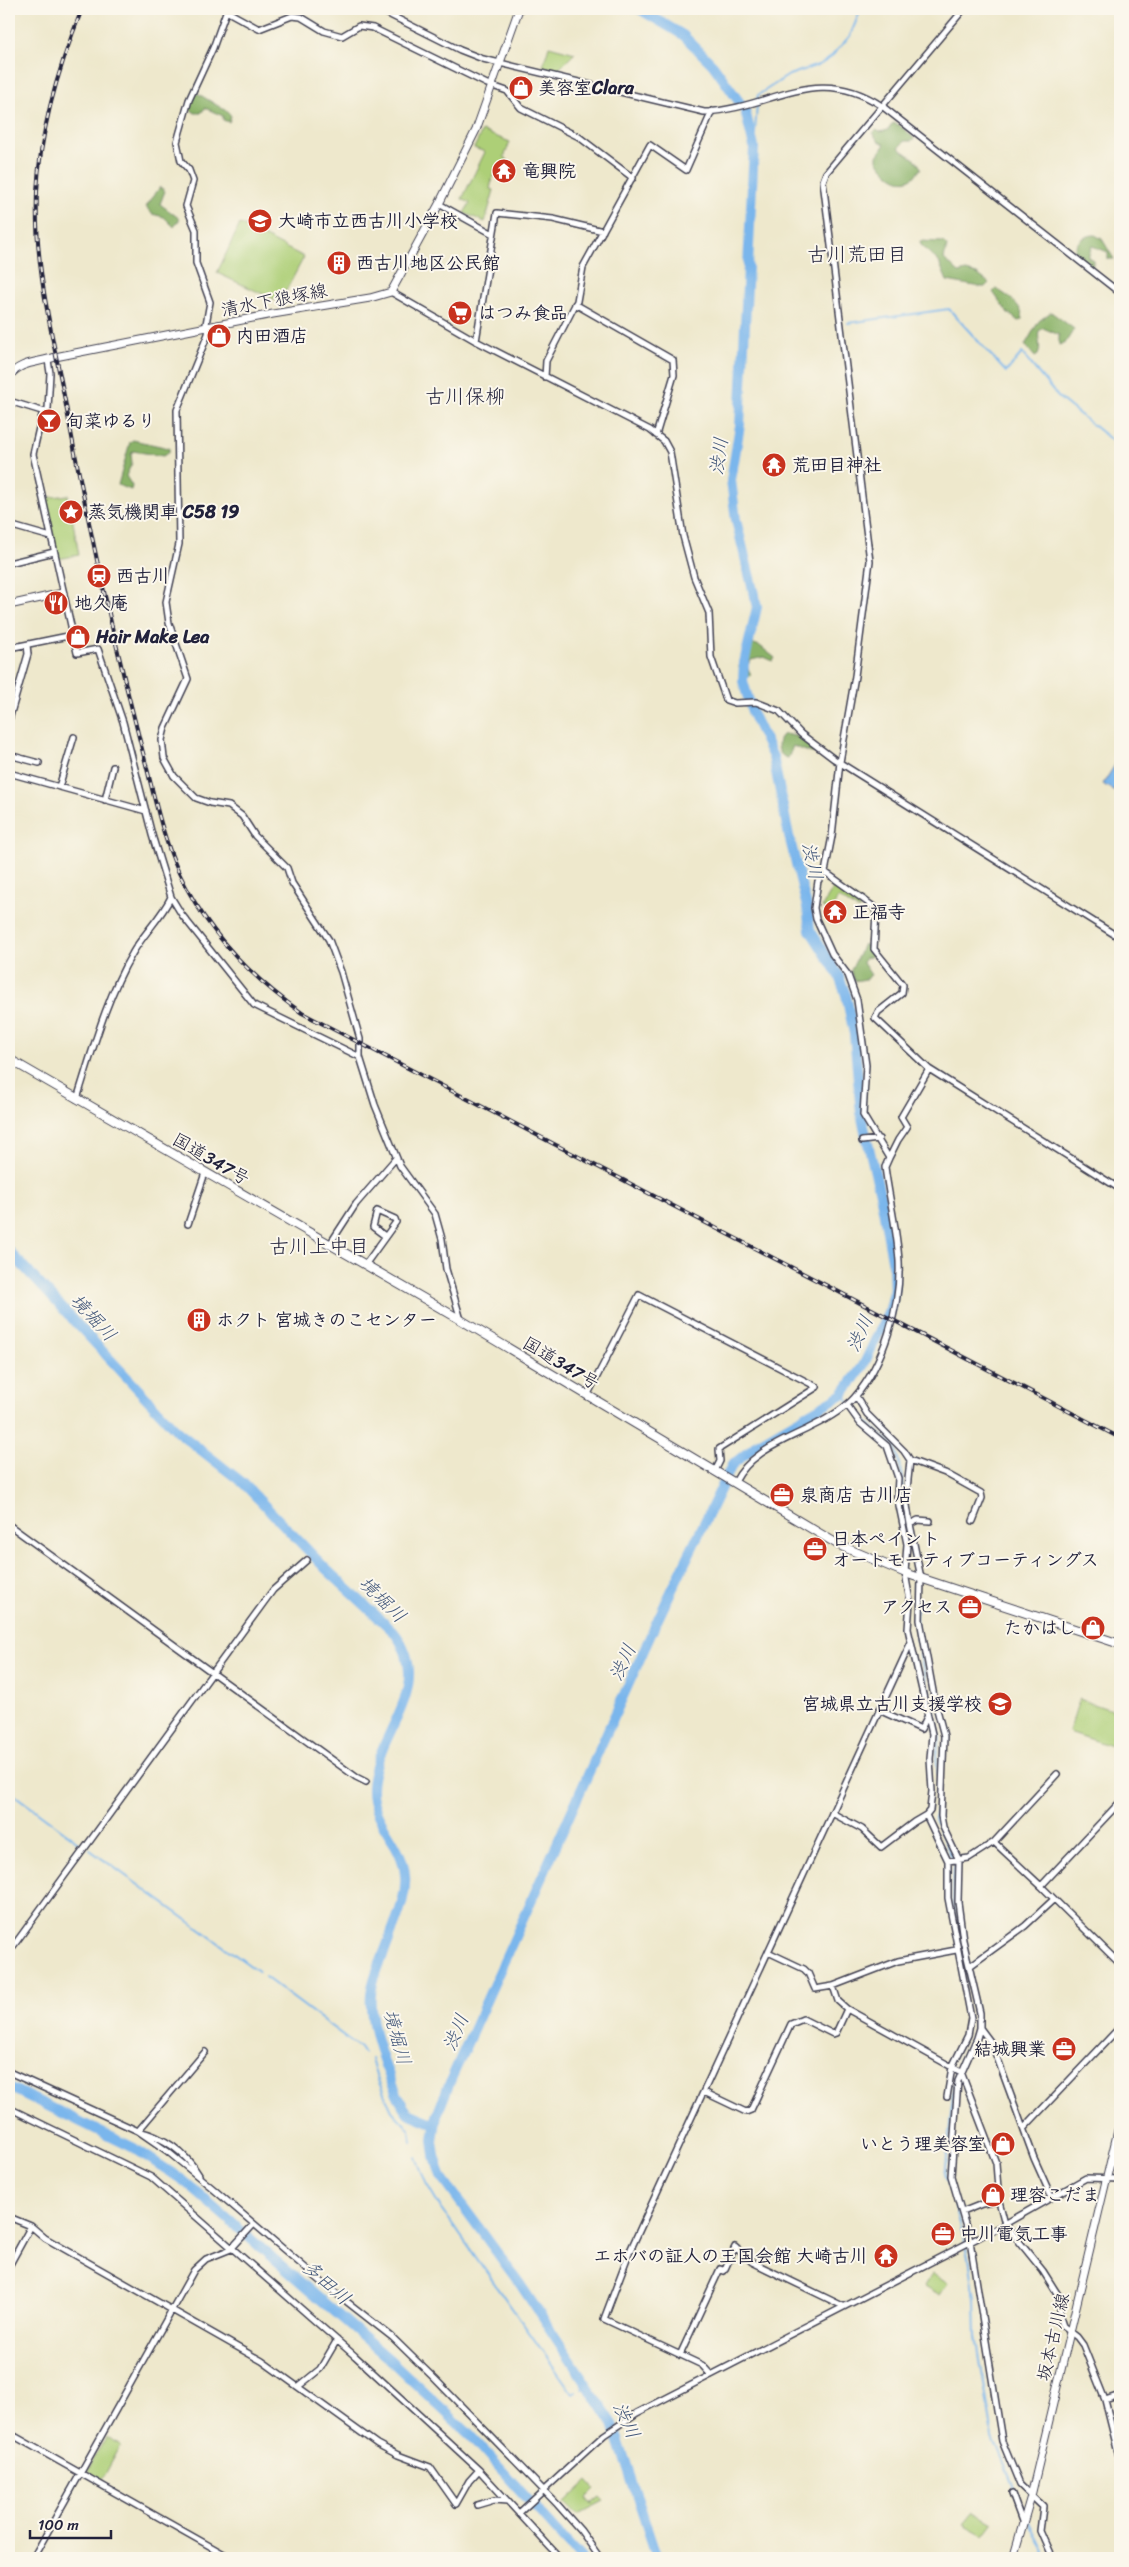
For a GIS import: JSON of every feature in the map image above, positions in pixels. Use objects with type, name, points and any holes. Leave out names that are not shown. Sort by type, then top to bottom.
[{"type":"highway","name":"国道347号","points":[[9,1059],[461,1320],[839,1545],[907,1574],[1120,1644]]},
{"type":"main road","points":[[391,292],[439,204],[476,130],[520,9]]},
{"type":"main road","name":"清水下狼塚線","points":[[9,376],[14,370],[24,365],[209,327],[370,298],[391,292]]},
{"type":"main road","points":[[9,605],[64,593]]},
{"type":"main road","name":"坂本古川線","points":[[1014,2558],[1024,2525],[1120,2122]]},
{"type":"street","points":[[378,9],[460,50],[500,64],[704,112],[732,109],[807,87],[830,86],[858,92],[882,106],[1120,293]]},
{"type":"street","points":[[889,1158],[863,1115],[866,1065],[857,1000],[848,975],[832,954],[816,919],[814,908],[818,881],[825,872],[832,836],[840,762],[856,676],[870,561],[824,177],[964,9]]},
{"type":"street","points":[[461,1320],[446,1269],[442,1238],[435,1214],[396,1158],[394,1148],[375,1105],[360,1056],[360,1039],[332,946],[292,883],[286,868],[255,836],[236,810],[229,806],[204,801],[187,792],[171,772],[162,750],[166,728],[188,679],[169,623],[166,602],[179,544],[178,410],[209,327],[206,324],[210,302],[196,263],[196,230],[186,206],[193,181],[189,170],[181,161],[177,142],[189,100],[228,10],[259,29],[292,16],[301,17],[324,31],[342,36],[353,28],[364,25],[491,85],[508,91],[521,108],[578,137],[633,178]]},
{"type":"street","points":[[545,377],[546,361],[575,304],[583,267],[650,145],[686,170],[712,112]]},
{"type":"street","points":[[439,204],[493,234]]},
{"type":"street","points":[[476,341],[496,213],[553,219],[602,231]]},
{"type":"street","points":[[391,292],[476,341],[656,435],[664,441],[670,452],[683,536],[694,577],[709,613],[711,657],[722,694],[726,700],[736,703],[756,702],[779,711],[819,748],[840,762],[1120,938]]},
{"type":"street","points":[[575,304],[673,360],[674,375],[656,435]]},
{"type":"street","points":[[48,360],[50,373],[48,409],[42,415],[33,454],[77,653],[98,649],[124,722],[146,811],[171,897],[203,943],[254,1005],[360,1056]]},
{"type":"street","points":[[9,400],[45,412]]},
{"type":"street","points":[[9,525],[51,537]]},
{"type":"street","points":[[9,563],[54,552]]},
{"type":"street","points":[[9,648],[73,635]]},
{"type":"street","points":[[9,720],[28,654],[27,645]]},
{"type":"street","points":[[59,787],[74,738]]},
{"type":"street","points":[[9,755],[39,763]]},
{"type":"street","points":[[104,800],[113,767]]},
{"type":"street","points":[[9,773],[146,811]]},
{"type":"street","points":[[825,872],[874,907],[876,912],[874,949],[903,985],[904,990],[878,1012],[874,1018],[929,1070],[1120,1189]]},
{"type":"street","points":[[77,1099],[122,975],[132,954],[165,910],[171,897]]},
{"type":"street","points":[[733,1481],[748,1461],[818,1423],[848,1404],[855,1397],[876,1363],[893,1322],[898,1292],[899,1260],[885,1167],[898,1140],[908,1127],[901,1117],[929,1070]]},
{"type":"street","points":[[862,1141],[879,1139]]},
{"type":"street","points":[[330,1244],[356,1204],[396,1158]]},
{"type":"street","points":[[188,1224],[205,1173]]},
{"type":"street","points":[[365,1265],[396,1222],[395,1219],[377,1211],[373,1227],[385,1236]]},
{"type":"street","points":[[587,1396],[639,1295],[817,1387],[719,1449],[720,1461],[717,1472]]},
{"type":"street","points":[[855,1397],[867,1414],[904,1451],[910,1460],[953,1477],[981,1494],[982,1498],[973,1521]]},
{"type":"street","points":[[832,1813],[862,1829],[881,1847],[926,1815],[930,1810],[933,1775],[930,1759],[932,1734],[918,1664],[908,1628],[910,1589],[907,1574],[906,1544],[897,1496],[898,1478],[885,1443],[860,1423],[848,1404]]},
{"type":"street","points":[[910,1460],[906,1498],[919,1578],[920,1620],[935,1702],[944,1736],[941,1816],[943,1827],[958,1860],[958,1902],[963,1940],[980,2013],[980,2028],[956,2070],[951,2176],[969,2242],[1002,2442],[1020,2485],[1043,2507],[1040,2531],[1052,2558]]},
{"type":"street","points":[[910,1524],[918,1520],[930,1521]]},
{"type":"street","points":[[9,1525],[366,1782]]},
{"type":"street","points":[[9,1952],[273,1590],[308,1560]]},
{"type":"street","points":[[711,2375],[702,2365],[604,2320],[629,2253],[911,1642]]},
{"type":"street","points":[[879,1710],[921,1729],[927,1716]]},
{"type":"street","points":[[949,1861],[979,1853],[994,1842],[1057,1774]]},
{"type":"street","points":[[1040,1886],[1120,1802]]},
{"type":"street","points":[[926,1815],[949,1861],[948,1898],[956,1950],[971,2018],[968,2035],[947,2097]]},
{"type":"street","points":[[994,1842],[1120,1964]]},
{"type":"street","points":[[961,1966],[969,1964],[1025,1926],[1054,1899]]},
{"type":"street","points":[[768,1952],[804,1969],[808,1973],[815,1989],[833,1986],[891,1963],[956,1950]]},
{"type":"street","points":[[833,1986],[838,2001],[847,2009],[956,2070],[992,2150],[999,2201],[1005,2224],[1043,2271],[1060,2298],[1060,2321],[1083,2345],[1105,2400],[1120,2460]]},
{"type":"street","points":[[704,2092],[746,2112],[751,2110],[791,2024],[798,2019],[803,2019],[833,2034],[836,2033],[847,2009]]},
{"type":"street","points":[[1024,2128],[1120,2027]]},
{"type":"street","points":[[980,2028],[992,2044],[1034,2158],[1051,2196]]},
{"type":"street","points":[[138,2131],[205,2052]]},
{"type":"street","points":[[9,2072],[138,2131],[200,2178],[323,2283],[392,2337],[436,2379],[581,2531],[600,2558]]},
{"type":"street","points":[[9,2108],[146,2174],[337,2340],[479,2470],[508,2502],[520,2512],[560,2558]]},
{"type":"street","points":[[520,2512],[606,2434],[625,2421],[843,2306],[1005,2224],[1051,2196],[1086,2178],[1120,2179]]},
{"type":"street","points":[[962,2212],[982,2204],[999,2201]]},
{"type":"street","points":[[9,2216],[31,2226],[45,2238],[262,2361],[300,2386],[377,2444],[398,2455],[430,2467],[456,2504],[469,2481],[479,2470]]},
{"type":"street","points":[[33,2558],[198,2265],[206,2259],[232,2248],[253,2225]]},
{"type":"street","points":[[9,2266],[31,2226]]},
{"type":"street","points":[[680,2355],[720,2270],[724,2271],[735,2248],[752,2262],[843,2306]]},
{"type":"street","points":[[300,2386],[320,2370],[337,2340]]},
{"type":"street","points":[[1105,2400],[1120,2395]]},
{"type":"street","points":[[9,2433],[232,2558]]},
{"type":"street","points":[[1012,2494],[1024,2525]]},
{"type":"street","points":[[477,2505],[494,2500],[508,2502]]},
{"type":"green space","points":[[549,46],[575,53],[558,70],[543,66]]},
{"type":"green space","points":[[197,93],[228,112],[231,116],[229,122],[223,120],[223,116],[205,108],[201,113],[195,113],[190,109],[191,101]]},
{"type":"green space","points":[[893,123],[899,125],[914,138],[912,141],[904,141],[899,148],[916,160],[921,168],[916,175],[904,181],[893,177],[877,160],[877,156],[885,144],[878,141],[873,133],[876,130],[880,132],[888,130]]},
{"type":"green space","points":[[482,131],[510,142],[504,157],[509,161],[508,170],[498,168],[494,171],[490,189],[494,190],[485,222],[464,213],[470,203],[462,199],[485,152],[474,148]]},
{"type":"green space","points":[[160,187],[165,191],[160,204],[180,219],[174,227],[164,217],[152,214],[146,207]]},
{"type":"green space","points":[[240,224],[304,257],[280,302],[217,273]]},
{"type":"green space","points":[[1095,235],[1102,239],[1114,259],[1108,259],[1108,252],[1092,246],[1088,257],[1093,260],[1093,265],[1075,254],[1076,246],[1080,240],[1087,236]]},
{"type":"green space","points":[[920,241],[943,242],[947,246],[944,259],[959,273],[966,271],[977,274],[989,283],[985,287],[980,287],[947,281],[939,262],[921,245]]},
{"type":"green space","points":[[996,289],[1005,294],[1018,306],[1021,311],[1022,320],[1018,321],[1007,312],[993,292]]},
{"type":"green space","points":[[1051,312],[1074,329],[1066,342],[1059,345],[1059,335],[1043,328],[1039,331],[1040,346],[1038,355],[1035,357],[1025,345],[1039,321]]},
{"type":"green space","points":[[133,440],[169,448],[169,452],[163,456],[133,451],[131,454],[132,463],[126,476],[132,486],[131,490],[118,485],[130,442]]},
{"type":"green space","points":[[68,495],[79,555],[58,559],[45,498]]},
{"type":"green space","points":[[751,643],[760,646],[775,658],[773,661],[764,657],[751,660],[747,666],[751,675],[746,677],[741,673],[739,667],[745,646]]},
{"type":"green space","points":[[785,734],[799,737],[817,752],[811,753],[793,746],[788,758],[784,757],[778,746],[779,739]]},
{"type":"green space","points":[[834,887],[863,903],[859,910],[838,898],[830,912],[822,907]]},
{"type":"green space","points":[[864,944],[871,950],[873,956],[865,958],[863,963],[871,975],[866,979],[854,981],[851,970]]},
{"type":"green space","points":[[1079,1699],[1120,1713],[1120,1749],[1069,1732]]},
{"type":"green space","points":[[933,2273],[948,2283],[940,2295],[925,2286]]},
{"type":"green space","points":[[106,2437],[121,2445],[102,2480],[87,2471]]},
{"type":"green space","points":[[588,2481],[595,2489],[586,2498],[591,2504],[600,2497],[604,2501],[577,2515],[565,2503]]},
{"type":"green space","points":[[974,2512],[993,2523],[984,2535],[964,2524]]},
{"type":"water","points":[[1118,760],[1120,760],[1120,795],[1103,784]]},
{"type":"waterway","name":"渋川","points":[[639,9],[683,35],[713,65],[745,110],[754,147],[740,425],[731,480],[736,520],[757,607],[744,663],[743,681],[753,715],[773,757],[789,836],[807,907],[810,930],[838,974],[846,995],[854,1034],[861,1114],[881,1198],[893,1265],[894,1292],[890,1309],[863,1366],[843,1394],[760,1442],[732,1465],[657,1621],[452,2077],[437,2115],[433,2140],[435,2156],[441,2176],[520,2284],[613,2424],[657,2558]]},
{"type":"waterway","points":[[757,100],[758,95],[789,75],[821,64],[830,58],[850,36],[861,9]]},
{"type":"waterway","points":[[754,147],[757,104]]},
{"type":"waterway","points":[[848,323],[949,309],[1006,372],[1022,353],[1058,397],[1120,447]]},
{"type":"waterway","points":[[1114,731],[1120,719]]},
{"type":"waterway","points":[[1118,738],[1120,742]]},
{"type":"waterway","name":"境堀川","points":[[9,1251],[178,1432],[243,1483],[326,1569],[394,1632],[406,1653],[409,1672],[407,1691],[383,1748],[372,1788],[376,1811],[399,1852],[403,1863],[405,1883],[403,1899],[374,1980],[371,2007],[380,2052],[403,2106],[408,2113],[435,2124]]},
{"type":"waterway","points":[[843,1394],[863,1419],[895,1446],[903,1480],[903,1505],[910,1537],[914,1573]]},
{"type":"waterway","points":[[914,1578],[917,1642],[940,1738],[936,1755],[939,1782],[935,1819],[954,1862],[953,1899],[956,1922],[976,2012],[973,2035],[955,2073],[945,2177],[955,2205],[969,2257],[975,2300],[976,2337],[993,2437],[1024,2512]]},
{"type":"waterway","points":[[9,1791],[82,1845]]},
{"type":"waterway","points":[[90,1850],[259,1972]]},
{"type":"waterway","points":[[265,1977],[360,2048],[363,2053]]},
{"type":"waterway","points":[[371,2058],[376,2076],[392,2111],[410,2130],[412,2142]]},
{"type":"waterway","name":"多田川","points":[[9,2087],[134,2148],[184,2181],[388,2358],[470,2435],[581,2558]]},
{"type":"waterway","points":[[416,2157],[426,2183],[441,2208],[573,2394],[576,2392]]},
{"type":"waterway","name":"渋川","points":[[582,2388],[588,2384]]},
{"type":"waterway","points":[[1027,2519],[1046,2558]]},
{"type":"railway","points":[[82,9],[58,76],[42,145],[37,192],[38,248],[41,275],[92,539],[158,812],[167,843],[179,873],[190,894],[216,933],[264,984],[302,1013],[1120,1438]]},
{"type":"place","name":"美容室Clara","points":[[521,88]]},
{"type":"place","name":"竜興院","points":[[504,171]]},
{"type":"place","name":"大崎市立西古川小学校","points":[[260,221]]},
{"type":"place","name":"西古川地区公民館","points":[[339,263]]},
{"type":"place","name":"はつみ食品","points":[[460,313]]},
{"type":"place","name":"内田酒店","points":[[219,336]]},
{"type":"place","name":"旬菜ゆるり","points":[[49,421]]},
{"type":"place","name":"荒田目神社","points":[[774,465]]},
{"type":"place","name":"蒸気機関車 C58 19","points":[[71,512]]},
{"type":"place","name":"西古川","points":[[99,576]]},
{"type":"place","name":"地久庵","points":[[56,603]]},
{"type":"place","name":"Hair Make Lea","points":[[78,637]]},
{"type":"place","name":"正福寺","points":[[835,912]]},
{"type":"place","name":"ホクト 宮城きのこセンター","points":[[199,1320]]},
{"type":"place","name":"泉商店 古川店","points":[[782,1495]]},
{"type":"place","name":"日本ペイント オートモーティブコーティングス","points":[[815,1549]]},
{"type":"place","name":"アクセス","points":[[970,1607]]},
{"type":"place","name":"たかはし","points":[[1093,1628]]},
{"type":"place","name":"宮城県立古川支援学校","points":[[1000,1704]]},
{"type":"place","name":"結城興業","points":[[1064,2049]]},
{"type":"place","name":"いとう理美容室","points":[[1003,2144]]},
{"type":"place","name":"理容こだま","points":[[993,2195]]},
{"type":"place","name":"中川電気工事","points":[[943,2234]]},
{"type":"place","name":"エホバの証人の王国会館 大崎古川","points":[[886,2256]]},
{"type":"district","name":"古川荒田目","points":[[857,254]]},
{"type":"district","name":"古川保柳","points":[[465,396]]},
{"type":"district","name":"古川上中目","points":[[319,1246]]}]
